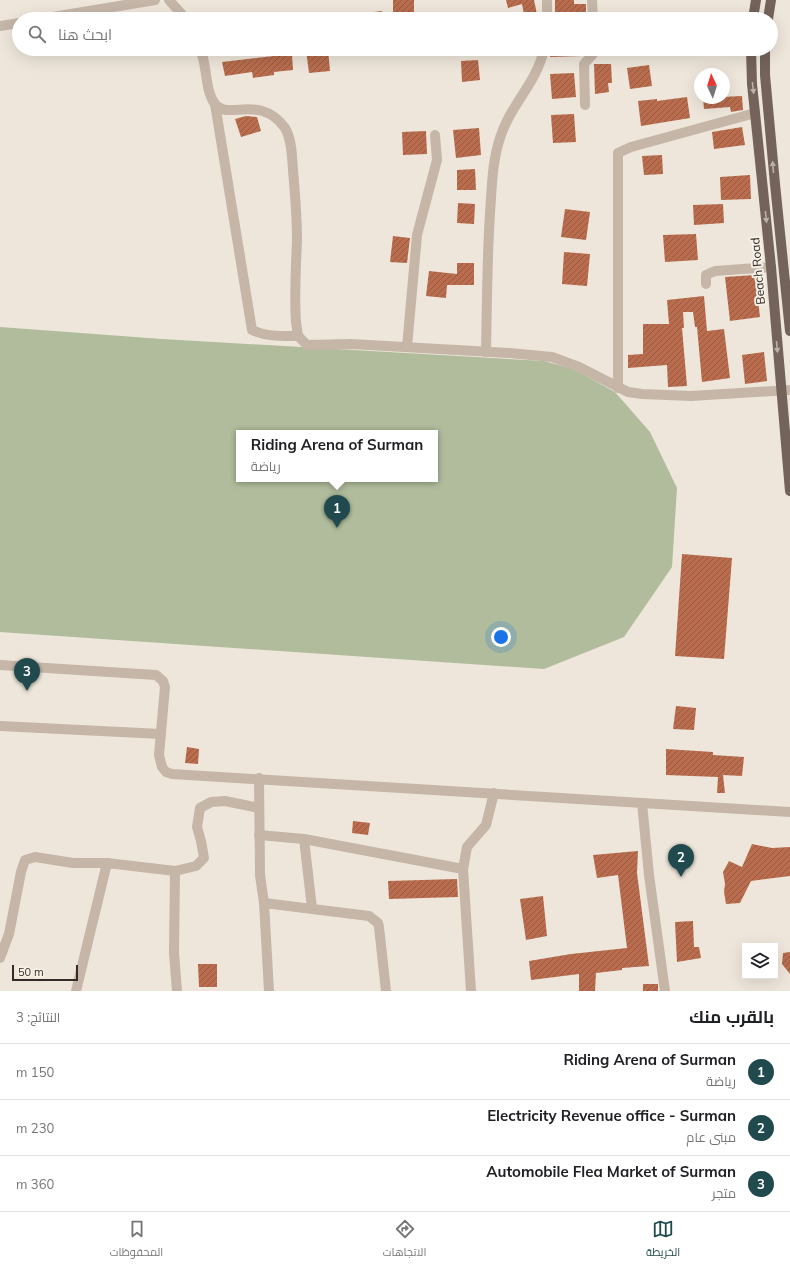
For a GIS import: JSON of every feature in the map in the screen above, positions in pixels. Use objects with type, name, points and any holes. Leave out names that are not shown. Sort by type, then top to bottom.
[{"type":"main road","points":[[754,12],[756,0]]},
{"type":"main road","points":[[769,12],[771,0]]},
{"type":"main road","name":"Beach Road","points":[[751,56],[752,84],[785,390],[790,491]]},
{"type":"main road","name":"Beach Road","points":[[765,56],[765,75],[774,176],[788,295],[790,331]]},
{"type":"street","points":[[83,12],[155,0]]},
{"type":"street","points":[[169,0],[180,12]]},
{"type":"street","points":[[547,0],[547,12]]},
{"type":"street","points":[[592,0],[593,12]]},
{"type":"street","points":[[0,26],[12,24]]},
{"type":"street","points":[[202,56],[215,104],[252,330],[262,335],[298,336]]},
{"type":"street","points":[[486,352],[486,288],[494,159],[504,125],[532,80],[541,56]]},
{"type":"street","points":[[585,105],[584,64],[591,56]]},
{"type":"street","points":[[215,104],[224,111],[246,108],[263,110],[278,120],[288,133],[292,158],[296,222],[295,299],[298,336],[303,343],[312,346],[351,344],[552,357],[580,367],[618,388],[628,392],[642,394],[691,396],[785,390]]},
{"type":"street","points":[[618,388],[618,153],[621,150],[631,147],[755,113]]},
{"type":"street","points":[[407,347],[417,235],[438,160],[435,135]]},
{"type":"street","points":[[706,284],[706,275],[715,271],[771,267]]},
{"type":"street","points":[[0,665],[156,675],[163,681],[165,687],[160,760],[166,772],[172,774],[259,778],[790,812]]},
{"type":"street","points":[[0,726],[161,734]]},
{"type":"street","points":[[259,778],[260,875],[264,904],[269,991]]},
{"type":"street","points":[[471,991],[463,868],[467,847],[486,825],[494,793]]},
{"type":"street","points":[[0,958],[9,934],[21,872],[26,860],[35,857],[73,863],[107,863],[175,871],[196,866],[204,858],[197,827],[200,808],[211,802],[225,801],[259,808]]},
{"type":"street","points":[[642,803],[665,991]]},
{"type":"street","points":[[259,835],[304,839],[463,868]]},
{"type":"street","points":[[304,839],[312,908]]},
{"type":"street","points":[[76,991],[107,863]]},
{"type":"street","points":[[175,871],[174,953],[177,991]]},
{"type":"street","points":[[264,904],[312,908],[369,916],[378,923],[386,991]]},
{"type":"green space","points":[[0,327],[162,339],[544,361],[573,369],[615,392],[650,432],[677,488],[672,567],[624,637],[544,669],[0,632]]},
{"type":"building","points":[[393,0],[414,0],[414,12],[393,12]]},
{"type":"building","points":[[506,0],[534,0],[537,12],[524,12],[522,4],[508,8]]},
{"type":"building","points":[[555,0],[574,0],[574,4],[586,4],[586,12],[555,12]]},
{"type":"building","points":[[274,56],[292,56],[293,70],[274,72],[274,75],[253,78],[252,72],[225,76],[222,62]]},
{"type":"building","points":[[307,56],[329,56],[330,71],[309,73]]},
{"type":"building","points":[[550,56],[582,56],[550,57]]},
{"type":"building","points":[[478,60],[480,80],[462,82],[461,61]]},
{"type":"building","points":[[594,64],[611,64],[612,83],[608,83],[609,92],[595,94]]},
{"type":"building","points":[[649,65],[652,86],[630,89],[627,68]]},
{"type":"building","points":[[574,73],[576,97],[552,99],[550,74]]},
{"type":"building","points":[[742,96],[743,110],[731,112],[730,107],[704,109],[704,104],[730,104],[730,97]]},
{"type":"building","points":[[687,97],[690,118],[641,126],[638,101],[657,99],[657,101]]},
{"type":"building","points":[[574,114],[576,142],[553,143],[551,115]]},
{"type":"building","points":[[246,116],[257,117],[261,131],[241,137],[235,119]]},
{"type":"building","points":[[742,127],[745,145],[714,149],[712,132]]},
{"type":"building","points":[[479,128],[481,155],[456,158],[453,130]]},
{"type":"building","points":[[426,131],[427,154],[403,155],[402,132]]},
{"type":"building","points":[[662,155],[663,174],[644,175],[642,156]]},
{"type":"building","points":[[475,169],[476,190],[457,190],[457,170]]},
{"type":"building","points":[[750,175],[751,199],[721,200],[720,177]]},
{"type":"building","points":[[458,203],[475,204],[474,224],[457,223]]},
{"type":"building","points":[[723,204],[724,223],[694,225],[693,205]]},
{"type":"building","points":[[565,209],[590,212],[586,240],[561,237]]},
{"type":"building","points":[[696,234],[698,260],[665,262],[663,235]]},
{"type":"building","points":[[393,236],[410,238],[407,263],[390,262]]},
{"type":"building","points":[[564,252],[590,254],[587,286],[562,284]]},
{"type":"building","points":[[457,263],[474,263],[474,285],[447,285],[446,298],[426,296],[429,271],[457,274]]},
{"type":"building","points":[[755,275],[760,317],[730,321],[725,277]]},
{"type":"building","points":[[704,296],[707,331],[724,329],[730,378],[702,382],[697,327],[695,327],[693,312],[683,312],[684,328],[682,328],[687,386],[668,387],[667,365],[628,368],[628,355],[643,354],[643,324],[669,324],[667,300]]},
{"type":"building","points":[[764,352],[767,381],[745,384],[742,355]]},
{"type":"building","points":[[682,554],[732,558],[724,659],[675,656]]},
{"type":"building","points":[[676,706],[696,708],[694,730],[673,729]]},
{"type":"building","points":[[187,747],[199,749],[198,764],[185,763]]},
{"type":"building","points":[[666,749],[713,752],[713,755],[744,757],[742,776],[723,775],[725,793],[717,793],[718,777],[666,775]]},
{"type":"building","points":[[353,821],[370,823],[368,835],[352,833]]},
{"type":"building","points":[[752,844],[772,848],[790,847],[790,876],[751,881],[740,903],[726,904],[723,872],[729,861],[742,867]]},
{"type":"building","points":[[638,851],[637,873],[649,966],[622,968],[622,970],[596,973],[595,991],[579,991],[579,974],[531,980],[529,961],[571,954],[627,948],[618,875],[597,878],[593,855]]},
{"type":"building","points":[[457,879],[458,897],[389,899],[388,881]]},
{"type":"building","points":[[543,896],[547,936],[526,940],[520,899]]},
{"type":"building","points":[[693,921],[694,947],[699,947],[701,958],[677,962],[675,922]]},
{"type":"building","points":[[790,952],[790,974],[782,964],[783,953]]},
{"type":"building","points":[[198,964],[217,964],[217,987],[199,987]]},
{"type":"building","points":[[643,984],[658,984],[658,991],[643,991]]},
{"type":"place","name":"Riding Arena of Surman","points":[[337,528]]},
{"type":"place","name":"Automobile Flea Market of Surman","points":[[27,691]]},
{"type":"place","name":"Electricity Revenue office - Surman","points":[[681,877]]}]
